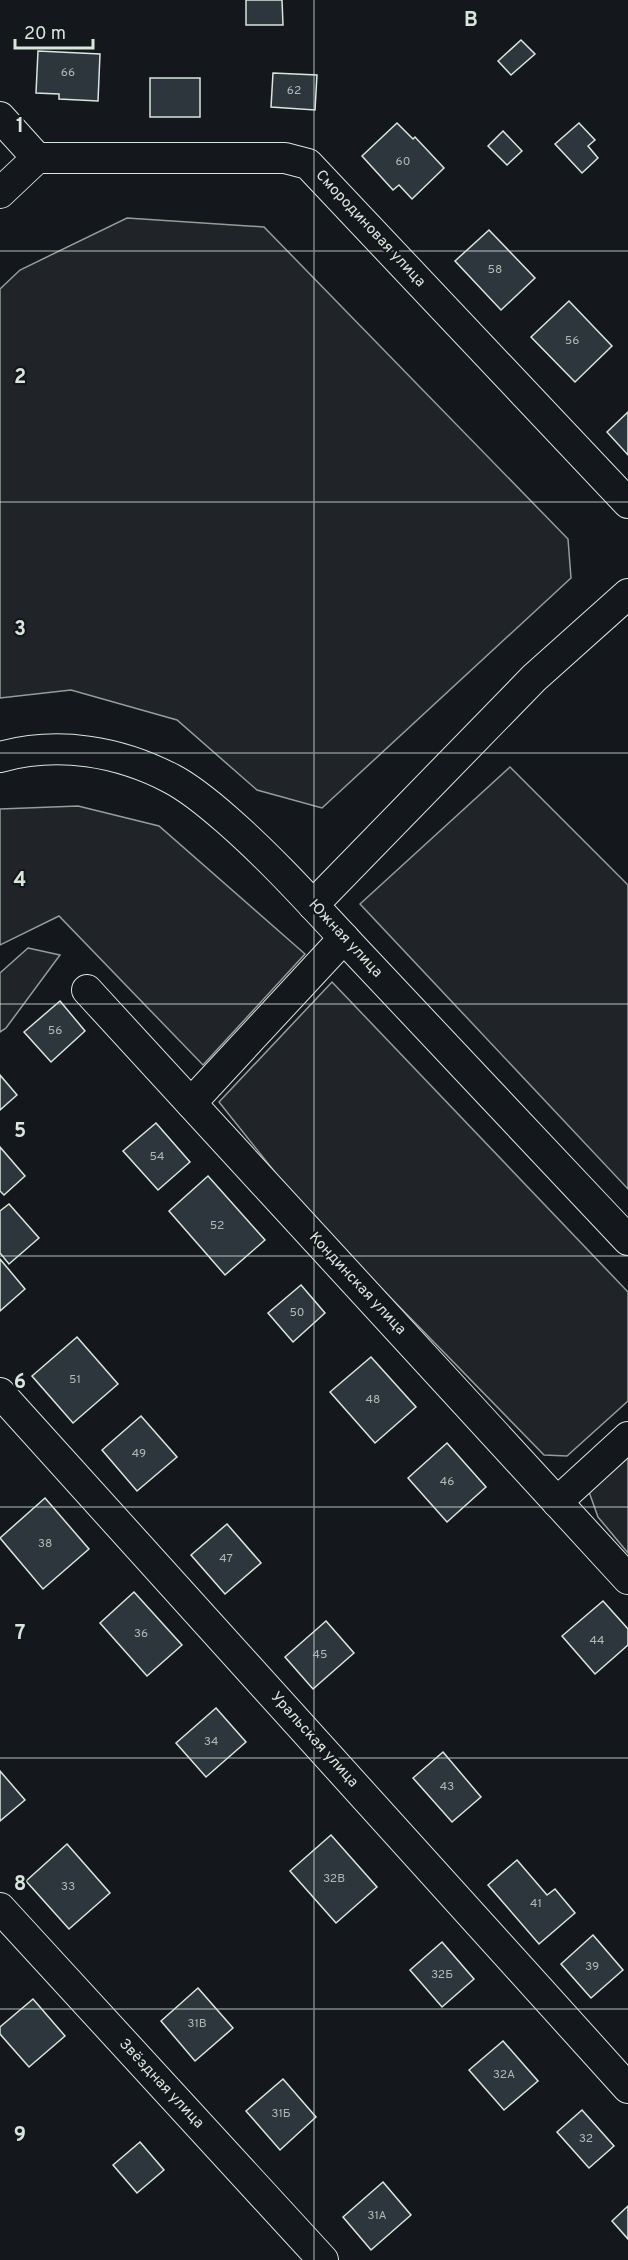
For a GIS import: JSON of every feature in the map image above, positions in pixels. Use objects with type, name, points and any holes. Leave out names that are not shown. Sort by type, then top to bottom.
[{"type":"street","points":[[0,117],[37,158],[0,193]]},
{"type":"street","name":"Смородиновая улица","points":[[37,158],[285,158],[308,164],[628,503]]},
{"type":"street","points":[[313,905],[534,678],[628,594]]},
{"type":"street","name":"Южная улица","points":[[0,757],[42,749],[103,753],[138,763],[174,780],[210,805],[249,839],[313,905],[628,1240]]},
{"type":"street","points":[[191,1103],[344,938]]},
{"type":"street","name":"Кондинская улица","points":[[87,990],[628,1579]]},
{"type":"street","name":"Уральская улица","points":[[0,1393],[628,2088]]},
{"type":"street","points":[[557,1502],[628,1437]]},
{"type":"street","name":"Звёздная улица","points":[[0,1908],[323,2260]]},
{"type":"shaded area","points":[[127,218],[264,227],[568,539],[571,578],[322,808],[257,790],[177,720],[71,690],[0,698],[0,289],[20,270]]},
{"type":"shaded area","points":[[510,767],[628,885],[628,1189],[360,904]]},
{"type":"shaded area","points":[[78,806],[159,826],[305,954],[203,1065],[59,916],[0,945],[0,809]]},
{"type":"shaded area","points":[[28,948],[60,955],[6,1028],[0,1032],[0,973]]},
{"type":"shaded area","points":[[332,982],[628,1292],[628,1401],[567,1456],[544,1455],[306,1211],[219,1102]]},
{"type":"shaded area","points":[[628,1455],[628,1553],[598,1517],[588,1489]]},
{"type":"building","points":[[246,0],[282,0],[283,25],[246,25]]},
{"type":"building","points":[[521,40],[535,54],[511,75],[498,61]]},
{"type":"building","points":[[38,51],[100,54],[98,101],[59,99],[59,94],[36,93]]},
{"type":"building","points":[[273,73],[317,75],[315,110],[271,107]]},
{"type":"building","points":[[150,78],[200,78],[200,117],[150,117]]},
{"type":"building","points":[[397,123],[413,139],[415,137],[444,168],[412,199],[399,185],[393,190],[362,156]]},
{"type":"building","points":[[579,123],[595,140],[588,146],[598,158],[582,173],[555,144]]},
{"type":"building","points":[[503,131],[522,151],[507,165],[488,146]]},
{"type":"building","points":[[489,230],[535,278],[501,310],[455,261]]},
{"type":"building","points":[[569,301],[612,346],[575,382],[531,337]]},
{"type":"building","points":[[628,412],[628,455],[607,432]]},
{"type":"building","points":[[60,1001],[85,1031],[51,1062],[24,1032]]},
{"type":"building","points":[[0,1075],[17,1095],[0,1110]]},
{"type":"building","points":[[156,1123],[190,1162],[158,1190],[123,1151]]},
{"type":"building","points":[[0,1147],[25,1176],[4,1195],[0,1191]]},
{"type":"building","points":[[208,1176],[265,1240],[225,1275],[169,1211]]},
{"type":"building","points":[[9,1204],[39,1238],[9,1264],[0,1253],[0,1211]]},
{"type":"building","points":[[0,1259],[25,1289],[0,1311]]},
{"type":"building","points":[[301,1285],[325,1313],[293,1342],[268,1313]]},
{"type":"building","points":[[77,1337],[118,1384],[73,1423],[32,1376]]},
{"type":"building","points":[[371,1357],[416,1407],[375,1443],[330,1392]]},
{"type":"building","points":[[141,1416],[177,1457],[137,1491],[102,1450]]},
{"type":"building","points":[[447,1443],[486,1487],[447,1522],[408,1478]]},
{"type":"building","points":[[45,1498],[89,1549],[43,1589],[0,1538]]},
{"type":"building","points":[[227,1524],[261,1563],[225,1594],[191,1555]]},
{"type":"building","points":[[134,1592],[182,1645],[147,1676],[100,1623]]},
{"type":"building","points":[[603,1601],[628,1629],[628,1645],[595,1674],[562,1636]]},
{"type":"building","points":[[326,1621],[354,1653],[313,1689],[285,1657]]},
{"type":"building","points":[[216,1708],[246,1742],[206,1777],[176,1743]]},
{"type":"building","points":[[443,1752],[481,1797],[452,1822],[413,1778]]},
{"type":"building","points":[[0,1771],[25,1800],[0,1821]]},
{"type":"building","points":[[331,1835],[377,1887],[336,1923],[290,1871]]},
{"type":"building","points":[[67,1844],[110,1893],[69,1929],[26,1881]]},
{"type":"building","points":[[517,1860],[547,1895],[555,1889],[575,1913],[539,1944],[488,1885]]},
{"type":"building","points":[[593,1935],[623,1970],[591,1998],[561,1964]]},
{"type":"building","points":[[442,1942],[474,1979],[442,2007],[410,1970]]},
{"type":"building","points":[[198,1988],[233,2028],[195,2061],[161,2021]]},
{"type":"building","points":[[33,1999],[65,2036],[29,2067],[0,2034],[0,2027]]},
{"type":"building","points":[[503,2041],[538,2081],[504,2110],[469,2070]]},
{"type":"building","points":[[283,2079],[316,2117],[280,2150],[246,2111]]},
{"type":"building","points":[[582,2110],[614,2146],[589,2168],[557,2132]]},
{"type":"building","points":[[140,2142],[164,2170],[137,2193],[113,2165]]},
{"type":"building","points":[[383,2182],[411,2215],[371,2250],[343,2217]]},
{"type":"building","points":[[628,2206],[628,2239],[612,2221]]}]
